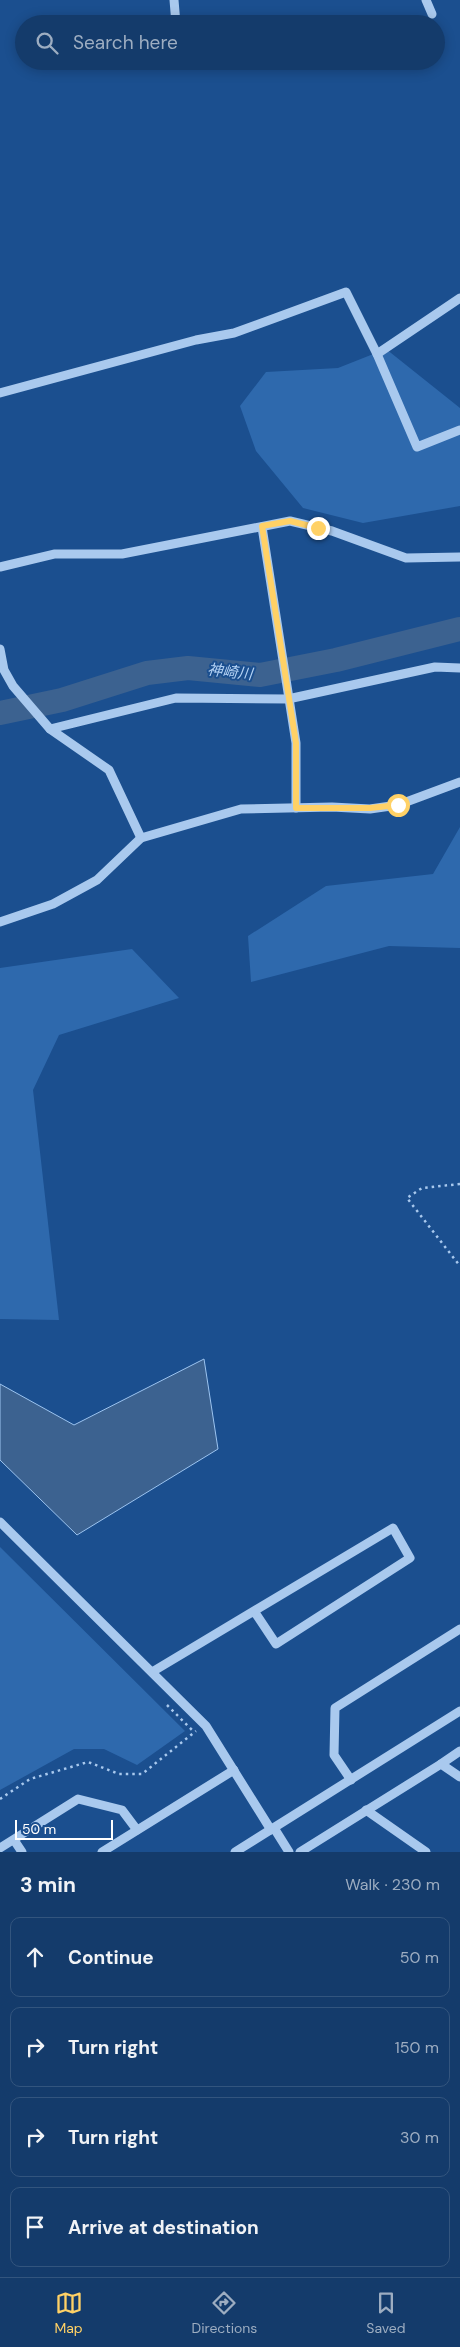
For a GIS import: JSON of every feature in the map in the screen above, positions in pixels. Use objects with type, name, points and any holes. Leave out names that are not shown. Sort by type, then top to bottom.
[{"type":"street","points":[[174,0],[175,15]]},
{"type":"street","points":[[426,0],[432,14]]},
{"type":"street","points":[[0,393],[196,340],[234,332],[346,292],[377,354],[417,447],[460,430]]},
{"type":"street","points":[[377,354],[460,298]]},
{"type":"street","points":[[0,567],[54,554],[122,554],[290,521],[332,531],[406,558],[460,557]]},
{"type":"street","points":[[262,526],[296,743],[296,808]]},
{"type":"street","points":[[0,649],[4,670],[13,686],[50,729],[109,770],[141,838]]},
{"type":"street","points":[[50,729],[176,698],[288,699],[435,667],[460,668]]},
{"type":"street","points":[[0,922],[53,904],[97,880],[141,838],[241,810],[370,808],[398,805],[460,782]]},
{"type":"street","points":[[0,1522],[206,1726],[289,1852]]},
{"type":"street","points":[[152,1672],[254,1611],[393,1528],[410,1558],[276,1644],[254,1611]]},
{"type":"street","points":[[351,1780],[334,1755],[335,1708],[460,1628]]},
{"type":"street","points":[[235,1852],[460,1711]]},
{"type":"street","points":[[300,1852],[460,1751]]},
{"type":"street","points":[[441,1764],[460,1777]]},
{"type":"street","points":[[102,1852],[234,1770]]},
{"type":"street","points":[[0,1848],[78,1799],[122,1810],[137,1830]]},
{"type":"street","points":[[366,1810],[426,1852]]},
{"type":"street","points":[[14,1840],[22,1852]]},
{"type":"path","points":[[460,1184],[422,1188],[407,1198],[460,1266]]},
{"type":"path","points":[[0,1799],[30,1779],[88,1762],[119,1774],[142,1774],[194,1732],[206,1726]]},
{"type":"shaded area","points":[[386,349],[460,408],[460,506],[363,523],[303,508],[256,451],[240,406],[266,372],[338,368]]},
{"type":"shaded area","points":[[460,827],[460,948],[389,946],[251,982],[248,936],[326,886],[433,874]]},
{"type":"shaded area","points":[[132,949],[179,998],[59,1035],[33,1090],[59,1320],[0,1319],[0,968]]},
{"type":"shaded area","points":[[204,1359],[218,1449],[77,1535],[0,1460],[0,1384],[74,1425]]},
{"type":"shaded area","points":[[0,1547],[185,1731],[137,1765],[104,1749],[74,1749],[0,1790]]},
{"type":"waterway","name":"神崎川","points":[[0,713],[62,700],[147,673],[188,668],[260,675],[336,660],[460,629]]},
{"type":"route","points":[[318,528],[290,521],[262,526],[296,743],[296,808],[370,808],[398,805]]}]
